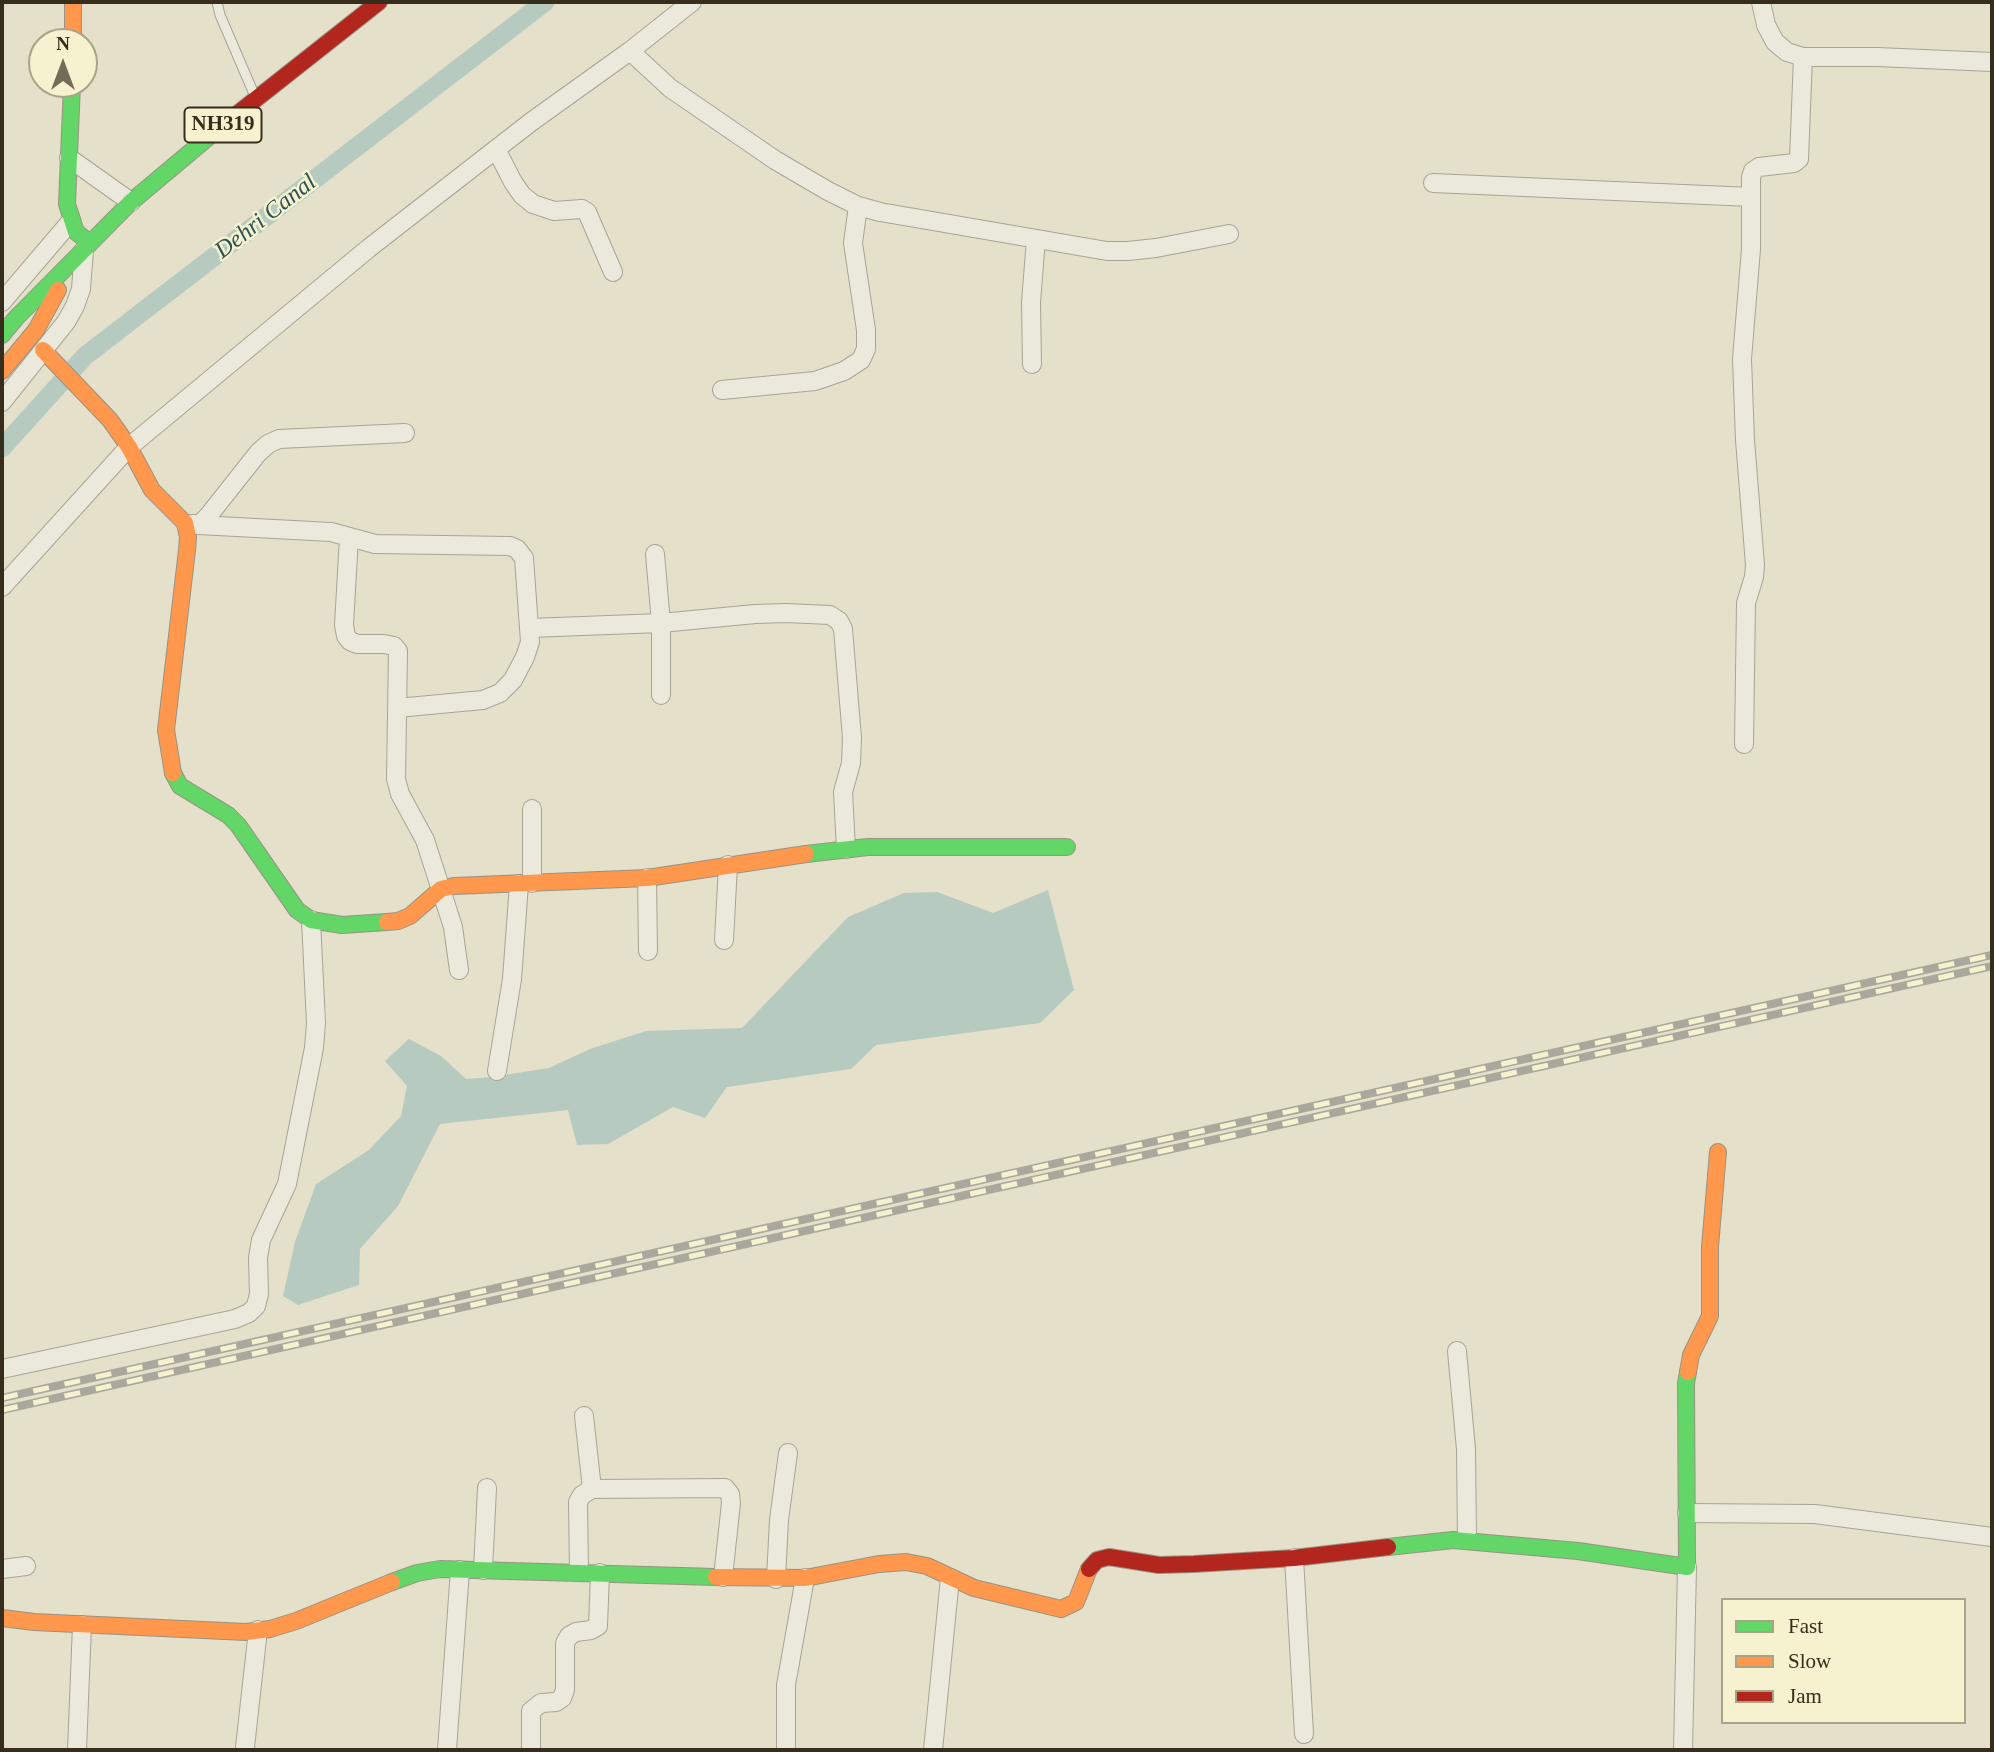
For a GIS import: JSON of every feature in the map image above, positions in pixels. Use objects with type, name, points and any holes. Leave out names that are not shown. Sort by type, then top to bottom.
[{"type":"main road","points":[[73,28],[74,2]]},
{"type":"main road","name":"NH319","points":[[83,250],[131,202],[212,133],[379,2]]},
{"type":"main road","points":[[71,98],[67,204],[83,250]]},
{"type":"main road","points":[[2,335],[83,250]]},
{"type":"main road","points":[[2,371],[36,330],[83,250]]},
{"type":"main road","points":[[48,356],[110,420],[130,447],[152,490],[192,524],[188,537],[166,730],[172,771],[180,786],[228,815],[238,825],[297,909],[311,920],[342,925],[398,921],[410,916],[440,889],[454,886],[647,878],[846,849],[1066,847]]},
{"type":"main road","points":[[2,1618],[82,1625],[246,1632],[296,1621],[417,1573],[440,1570],[776,1579],[805,1578],[879,1564],[906,1562],[927,1566],[974,1588],[1061,1609],[1076,1602],[1089,1568],[1097,1560],[1109,1557],[1176,1565],[1294,1558],[1424,1542],[1467,1540],[1578,1551],[1687,1567],[1686,1382],[1691,1355],[1710,1316],[1710,1247],[1718,1152]]},
{"type":"street","points":[[2,587],[130,447],[369,248],[692,2]]},
{"type":"street","points":[[1761,2],[1766,25],[1775,42],[1787,52],[1803,57],[1992,62]]},
{"type":"street","points":[[630,51],[670,88],[711,118],[775,160],[858,206],[906,218],[1107,251],[1128,251],[1229,234]]},
{"type":"street","points":[[1744,744],[1746,603],[1755,577],[1742,377],[1751,249],[1751,177],[1755,169],[1794,163],[1800,155],[1803,57]]},
{"type":"street","points":[[496,149],[513,182],[533,204],[554,211],[582,209],[587,212],[613,272]]},
{"type":"street","points":[[69,158],[131,202]]},
{"type":"street","points":[[1433,183],[1751,197]]},
{"type":"street","points":[[722,390],[815,381],[844,371],[861,360],[866,349],[866,330],[853,243],[858,206]]},
{"type":"street","points":[[2,302],[71,221]]},
{"type":"street","points":[[1032,364],[1031,302],[1036,239]]},
{"type":"street","points":[[2,402],[48,356],[75,306],[81,289],[83,250]]},
{"type":"street","points":[[192,524],[209,515],[258,453],[279,439],[405,433]]},
{"type":"street","points":[[192,524],[331,532],[375,544],[510,546],[517,549],[524,558],[530,642],[513,680],[500,693],[483,700],[397,708]]},
{"type":"street","points":[[349,537],[344,625],[346,636],[357,644],[394,646],[398,651],[396,779],[400,794],[425,840],[453,927],[459,970]]},
{"type":"street","points":[[655,554],[661,623],[661,695]]},
{"type":"street","points":[[530,628],[661,623],[786,613],[830,615],[839,621],[852,738],[851,763],[843,792],[846,849]]},
{"type":"street","points":[[497,1071],[525,884],[532,809]]},
{"type":"street","points":[[724,940],[728,865]]},
{"type":"street","points":[[647,878],[648,951]]},
{"type":"street","points":[[2,1369],[235,1319],[249,1313],[256,1306],[261,1240],[287,1184],[314,1048],[316,1023],[311,920]]},
{"type":"street","points":[[1457,1351],[1466,1449],[1467,1540]]},
{"type":"street","points":[[584,1416],[592,1489]]},
{"type":"street","points":[[776,1579],[779,1520],[788,1453]]},
{"type":"street","points":[[484,1570],[487,1488]]},
{"type":"street","points":[[579,1572],[578,1502],[582,1495],[592,1489],[725,1488],[730,1494],[731,1503],[723,1577]]},
{"type":"street","points":[[1687,1513],[1815,1514],[1992,1537]]},
{"type":"street","points":[[1294,1558],[1304,1734]]},
{"type":"street","points":[[2,1569],[26,1566]]},
{"type":"street","points":[[1683,1750],[1687,1567]]},
{"type":"street","points":[[447,1750],[460,1570]]},
{"type":"street","points":[[531,1750],[531,1711],[541,1703],[556,1702],[562,1698],[565,1690],[565,1643],[569,1636],[576,1632],[598,1626],[600,1573]]},
{"type":"street","points":[[786,1750],[786,1685],[805,1578]]},
{"type":"street","points":[[933,1750],[950,1578]]},
{"type":"street","points":[[77,1750],[82,1625]]},
{"type":"street","points":[[245,1747],[258,1630]]},
{"type":"lane","points":[[217,2],[256,99]]},
{"type":"shaded area","points":[[1048,890],[1074,990],[1040,1023],[876,1045],[851,1069],[727,1087],[705,1118],[673,1107],[608,1144],[577,1145],[568,1110],[440,1124],[398,1206],[360,1249],[359,1285],[298,1305],[283,1296],[295,1242],[316,1184],[369,1150],[401,1116],[407,1086],[385,1061],[409,1039],[441,1056],[466,1079],[549,1068],[590,1049],[646,1031],[742,1028],[848,917],[904,893],[937,892],[993,913]]},
{"type":"waterway","name":"Dehri Canal","points":[[2,448],[85,356],[545,2]]},
{"type":"railway","points":[[2,1398],[1992,955]]},
{"type":"railway","points":[[2,1410],[1992,966]]},
{"type":"traffic: fast","points":[[71,98],[67,204],[76,232],[90,243]]},
{"type":"traffic: fast","points":[[2,335],[131,202],[218,129]]},
{"type":"traffic: fast","points":[[173,773],[180,786],[228,815],[238,825],[297,910],[311,920],[342,925],[387,922]]},
{"type":"traffic: fast","points":[[806,854],[868,847],[1067,847]]},
{"type":"traffic: fast","points":[[1388,1547],[1453,1540],[1578,1551],[1687,1567],[1688,1372]]},
{"type":"traffic: fast","points":[[392,1582],[417,1573],[440,1569],[716,1577]]},
{"type":"traffic: slow","points":[[73,2],[73,28]]},
{"type":"traffic: slow","points":[[2,371],[36,330],[58,290]]},
{"type":"traffic: slow","points":[[43,350],[110,420],[129,447],[152,490],[185,523],[187,550],[166,730],[173,773]]},
{"type":"traffic: slow","points":[[387,922],[410,916],[441,889],[454,886],[647,878],[806,854]]},
{"type":"traffic: slow","points":[[1688,1372],[1691,1355],[1710,1316],[1710,1247],[1718,1152]]},
{"type":"traffic: slow","points":[[716,1577],[805,1578],[879,1564],[906,1562],[927,1566],[974,1588],[1061,1609],[1076,1602],[1089,1569]]},
{"type":"traffic: slow","points":[[2,1618],[34,1622],[246,1632],[270,1629],[296,1621],[392,1582]]},
{"type":"traffic: jam","points":[[218,129],[379,2]]},
{"type":"traffic: jam","points":[[1089,1569],[1097,1560],[1109,1557],[1159,1565],[1194,1564],[1294,1558],[1388,1547]]}]
